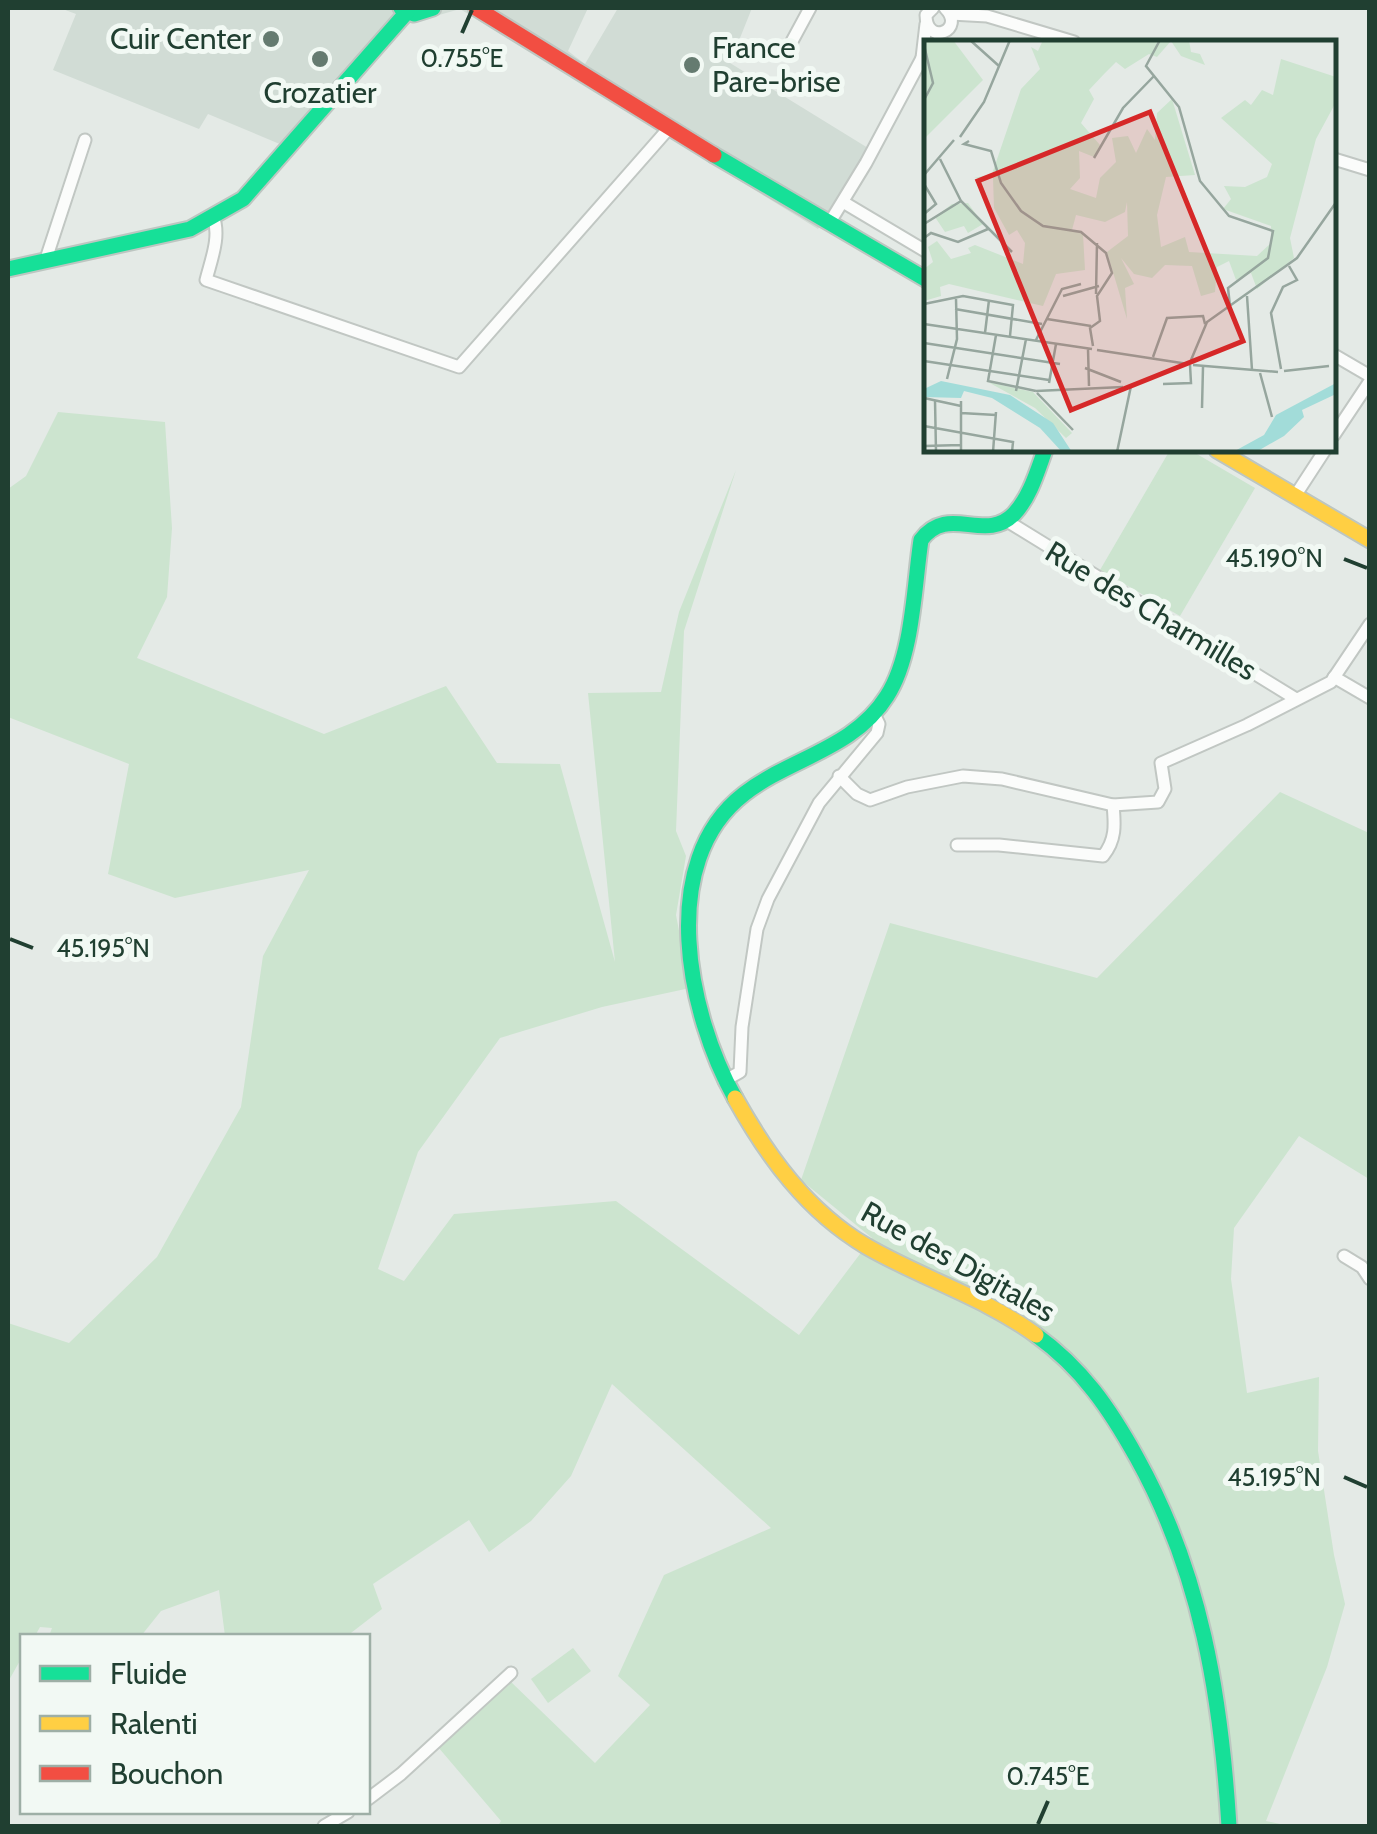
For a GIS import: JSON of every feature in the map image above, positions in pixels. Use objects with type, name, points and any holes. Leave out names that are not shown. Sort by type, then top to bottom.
[{"type":"street","points":[[8,269],[190,229],[242,199],[404,10],[421,14],[434,8]]},
{"type":"street","points":[[476,8],[924,278]]},
{"type":"street","points":[[790,45],[810,8]]},
{"type":"street","points":[[914,8],[928,15],[932,31],[944,37],[952,22],[948,11],[990,12],[1068,40]]},
{"type":"street","points":[[926,40],[928,15]]},
{"type":"street","points":[[830,222],[924,57]]},
{"type":"street","points":[[212,216],[216,223],[215,242],[206,280],[459,367],[670,127]]},
{"type":"street","points":[[45,262],[85,140]]},
{"type":"street","points":[[1337,159],[1370,170]]},
{"type":"street","points":[[843,202],[924,250]]},
{"type":"street","points":[[1337,357],[1370,378],[1337,430]]},
{"type":"street","points":[[1006,521],[1021,502],[1044,452]]},
{"type":"street","points":[[1220,452],[1370,540]]},
{"type":"street","points":[[1295,496],[1324,452]]},
{"type":"street","name":"Rue des Charmilles","points":[[1006,521],[1296,699]]},
{"type":"street","name":"Rue des Digitales","points":[[1006,521],[987,526],[938,523],[926,531],[921,540],[898,671],[886,698],[850,734],[769,777],[736,800],[712,830],[696,861],[689,896],[691,949],[705,1022],[724,1080],[768,1153],[809,1202],[859,1242],[1022,1324],[1080,1371],[1104,1401],[1166,1509],[1188,1564],[1220,1702],[1229,1826]]},
{"type":"street","points":[[840,776],[857,794],[870,800],[907,787],[963,776],[1002,780],[1113,805],[1158,802],[1164,789],[1159,768],[1166,759],[1247,725],[1334,677],[1370,624]]},
{"type":"street","points":[[1334,677],[1370,698]]},
{"type":"street","points":[[724,1080],[740,1072],[742,1027],[757,929],[768,899],[820,803],[877,733],[878,718],[874,714]]},
{"type":"street","points":[[957,845],[999,845],[1103,856],[1112,845],[1113,805]]},
{"type":"street","points":[[1344,1256],[1370,1279]]},
{"type":"street","points":[[370,1797],[511,1673]]},
{"type":"shaded area","points":[[60,8],[588,8],[568,51],[585,64],[618,8],[752,8],[730,63],[868,148],[818,229],[460,9],[404,25],[294,150],[208,114],[199,129],[53,70],[76,14]]},
{"type":"green space","points":[[58,412],[165,422],[172,528],[167,597],[137,658],[324,734],[446,686],[497,763],[560,764],[615,962],[588,693],[661,692],[679,612],[736,470],[684,631],[676,831],[686,856],[676,915],[690,988],[602,1007],[500,1038],[418,1152],[378,1269],[404,1281],[454,1214],[616,1201],[799,1335],[872,1238],[801,1180],[890,923],[1097,978],[1280,792],[1369,833],[1369,1179],[1299,1136],[1234,1228],[1231,1279],[1247,1393],[1319,1377],[1318,1451],[1345,1604],[1327,1667],[1266,1821],[1289,1826],[498,1826],[501,1821],[438,1747],[510,1681],[595,1763],[650,1705],[618,1676],[664,1575],[771,1528],[612,1384],[571,1476],[531,1521],[489,1552],[469,1520],[373,1584],[382,1609],[350,1634],[225,1634],[219,1590],[161,1611],[143,1634],[50,1634],[52,1628],[40,1627],[36,1634],[20,1634],[20,1661],[8,1682],[8,1323],[69,1343],[157,1257],[241,1107],[263,956],[309,870],[175,898],[108,874],[129,764],[8,717],[8,489],[26,476]]},
{"type":"green space","points":[[1169,452],[1193,452],[1255,488],[1180,616],[1100,570]]},
{"type":"green space","points":[[573,1648],[591,1671],[548,1703],[531,1679]]},
{"type":"traffic: fast","points":[[401,8],[414,14],[433,8]]},
{"type":"traffic: fast","points":[[8,269],[190,229],[243,199],[407,12]]},
{"type":"traffic: fast","points":[[714,155],[924,278]]},
{"type":"traffic: fast","points":[[735,1098],[704,1025],[694,983],[690,898],[699,858],[716,823],[744,794],[839,741],[873,714],[896,680],[902,661],[921,540],[943,525],[991,526],[1003,522],[1024,500],[1044,452]]},
{"type":"traffic: fast","points":[[1036,1335],[1067,1361],[1105,1406],[1137,1458],[1177,1546],[1204,1636],[1213,1683],[1229,1826]]},
{"type":"traffic: slow","points":[[1220,452],[1370,540]]},
{"type":"traffic: slow","points":[[735,1098],[791,1181],[845,1232],[1036,1335]]},
{"type":"traffic: jam","points":[[476,8],[714,155]]},
{"type":"place","name":"Cuir Center","points":[[271,39]]},
{"type":"place","name":"Crozatier","points":[[320,59]]},
{"type":"place","name":"France Pare-brise","points":[[692,65]]}]
